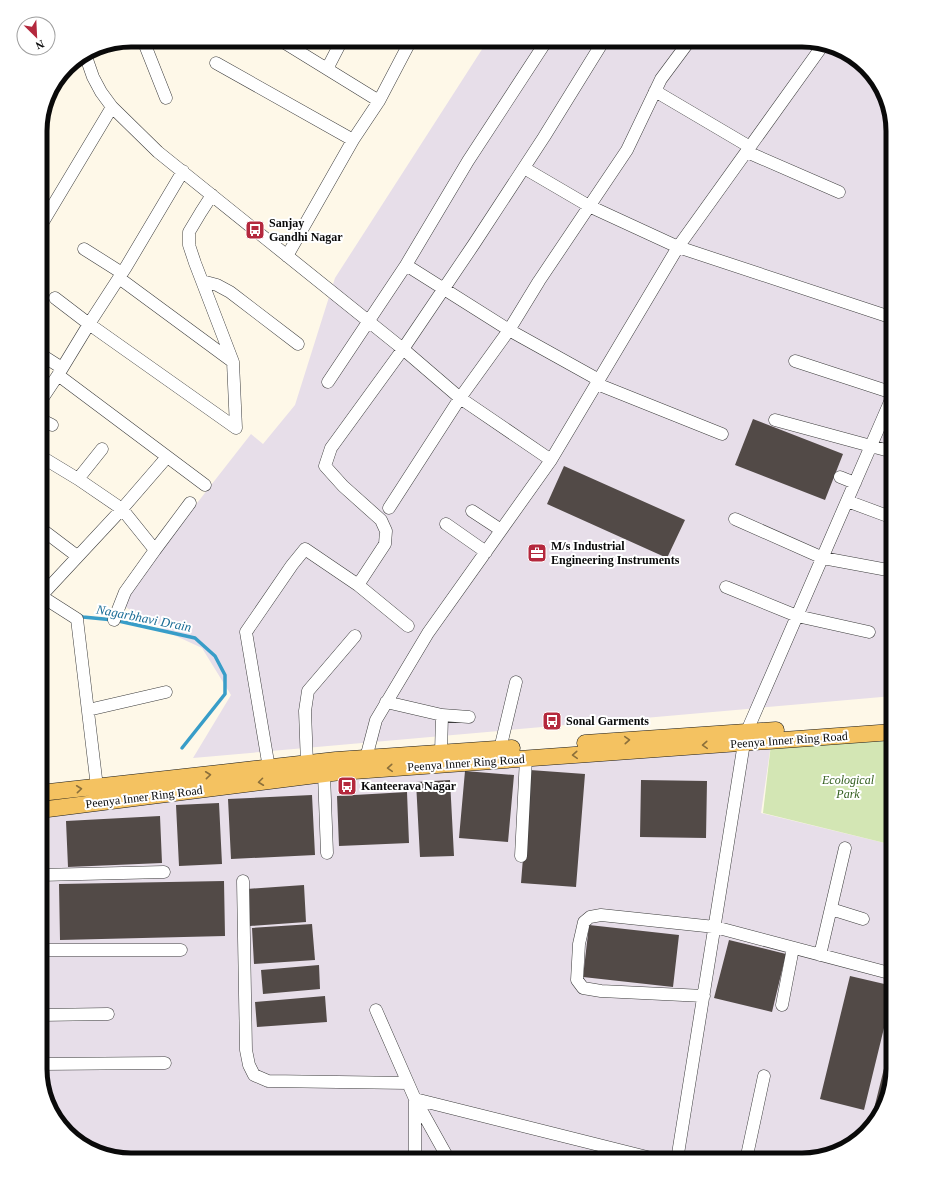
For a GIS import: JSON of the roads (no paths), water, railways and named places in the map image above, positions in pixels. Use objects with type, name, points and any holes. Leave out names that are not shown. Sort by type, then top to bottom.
[{"type":"main road","name":"Peenya Inner Ring Road","points":[[47,792],[307,764],[366,764],[526,758],[886,724]]},
{"type":"main road","name":"Peenya Inner Ring Road","points":[[47,809],[324,774],[366,764],[441,753],[746,737],[886,732]]},
{"type":"street","points":[[146,47],[166,98]]},
{"type":"street","points":[[291,47],[379,101]]},
{"type":"street","points":[[327,69],[338,47]]},
{"type":"street","points":[[287,256],[353,140],[379,101],[407,47]]},
{"type":"street","points":[[328,382],[406,265],[468,161],[542,47]]},
{"type":"street","points":[[358,585],[385,544],[386,531],[381,520],[343,486],[325,466],[331,448],[403,349],[524,168],[597,47]]},
{"type":"street","points":[[390,508],[460,398],[509,330],[538,281],[627,150],[661,79],[685,47]]},
{"type":"street","points":[[366,764],[376,720],[428,633],[551,460],[678,247],[820,49]]},
{"type":"street","points":[[87,60],[93,78],[112,107],[158,152],[403,349],[460,398],[551,460]]},
{"type":"street","points":[[216,63],[353,140]]},
{"type":"street","points":[[655,91],[748,150],[839,192]]},
{"type":"street","points":[[47,215],[112,107]]},
{"type":"street","points":[[524,168],[589,206],[678,247],[886,316]]},
{"type":"street","points":[[47,392],[121,276],[183,171]]},
{"type":"street","points":[[55,298],[89,324],[236,428],[233,362],[189,245],[190,232],[212,195]]},
{"type":"street","points":[[84,249],[233,362]]},
{"type":"street","points":[[406,265],[509,330],[598,382],[722,434]]},
{"type":"street","points":[[202,281],[217,285],[230,292],[298,344]]},
{"type":"street","points":[[47,360],[205,485]]},
{"type":"street","points":[[794,361],[886,392]]},
{"type":"street","points":[[678,1153],[746,737],[886,411]]},
{"type":"street","points":[[775,420],[886,450]]},
{"type":"street","points":[[47,422],[52,425]]},
{"type":"street","points":[[78,479],[102,449]]},
{"type":"street","points":[[47,589],[122,509],[168,457]]},
{"type":"street","points":[[47,460],[122,509],[155,550]]},
{"type":"street","points":[[840,477],[855,482]]},
{"type":"street","points":[[847,501],[886,515]]},
{"type":"street","points":[[114,620],[125,592],[190,503]]},
{"type":"street","points":[[472,511],[501,530]]},
{"type":"street","points":[[735,520],[822,558],[886,570]]},
{"type":"street","points":[[446,524],[486,552]]},
{"type":"street","points":[[47,533],[77,556]]},
{"type":"street","points":[[269,768],[246,632],[292,565],[305,549],[358,585],[408,626]]},
{"type":"street","points":[[726,588],[797,616],[868,632]]},
{"type":"street","points":[[47,600],[78,619],[97,787]]},
{"type":"street","points":[[307,764],[305,711],[308,691],[355,636]]},
{"type":"street","points":[[500,749],[516,682]]},
{"type":"street","points":[[88,710],[166,692]]},
{"type":"street","points":[[386,702],[442,715],[469,717]]},
{"type":"street","points":[[441,753],[442,715]]},
{"type":"street","points":[[521,856],[526,758]]},
{"type":"street","points":[[324,774],[327,853]]},
{"type":"street","points":[[820,955],[845,848]]},
{"type":"street","points":[[47,876],[164,872]]},
{"type":"street","points":[[243,881],[246,1050],[249,1065],[254,1075],[268,1082],[408,1083]]},
{"type":"street","points":[[831,909],[863,919]]},
{"type":"street","points":[[704,996],[601,991],[583,988],[577,980],[579,944],[584,922],[590,917],[601,915],[715,927],[886,972]]},
{"type":"street","points":[[782,1005],[793,948]]},
{"type":"street","points":[[47,950],[181,950]]},
{"type":"street","points":[[376,1010],[415,1099],[445,1153]]},
{"type":"street","points":[[47,1015],[108,1014]]},
{"type":"street","points":[[47,1064],[165,1063]]},
{"type":"street","points":[[748,1153],[764,1076]]},
{"type":"street","points":[[415,1099],[415,1153]]},
{"type":"street","points":[[415,1099],[631,1153]]},
{"type":"waterway","name":"Nagarbhavi Drain","points":[[79,615],[83,617],[114,620],[195,638],[215,656],[225,675],[225,694],[182,748]]},
{"type":"place","name":"Sanjay Gandhi Nagar","points":[[255,230]]},
{"type":"place","name":"M/s Industrial Engineering Instruments","points":[[537,553]]},
{"type":"place","name":"Sonal Garments","points":[[552,721]]},
{"type":"place","name":"Kanteerava Nagar","points":[[347,786]]},
{"type":"park label","name":"Ecological Park","points":[[848,787]]}]
